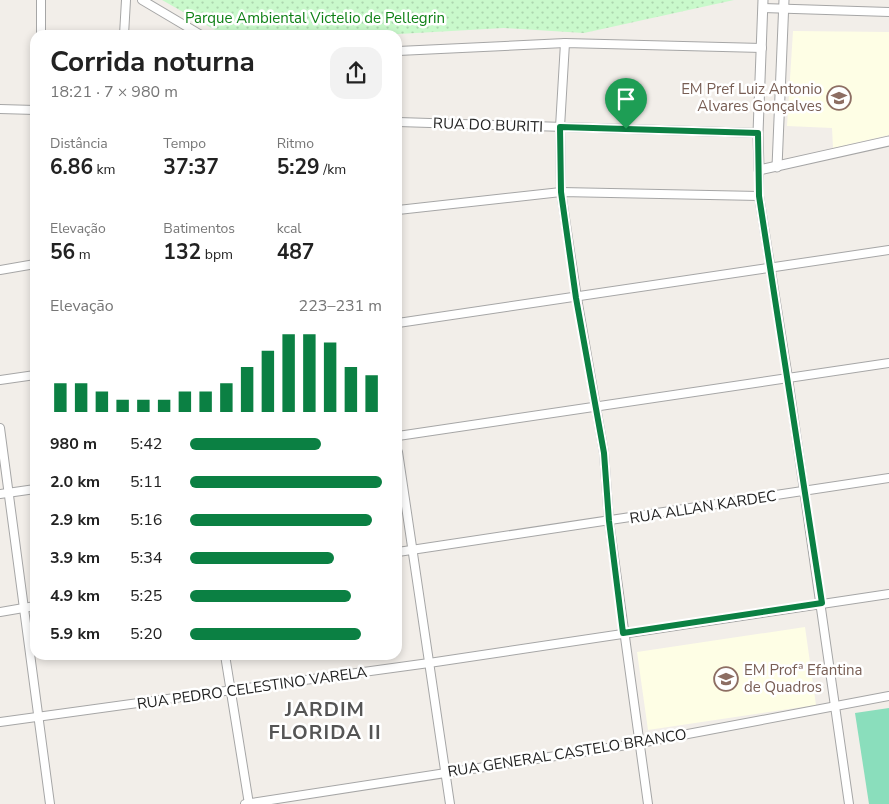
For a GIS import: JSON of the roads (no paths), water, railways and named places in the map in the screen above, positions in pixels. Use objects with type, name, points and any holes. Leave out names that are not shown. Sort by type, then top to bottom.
[{"type":"street","points":[[40,30],[41,0]]},
{"type":"street","points":[[124,30],[126,0]]},
{"type":"street","points":[[142,0],[193,30]]},
{"type":"street","points":[[849,804],[822,603],[759,196],[758,133],[763,4],[889,12]]},
{"type":"street","points":[[777,167],[784,4]]},
{"type":"street","points":[[402,51],[565,43],[762,48]]},
{"type":"street","points":[[565,43],[560,127],[561,192],[576,298],[604,453],[609,521],[623,633],[648,804]]},
{"type":"street","points":[[0,109],[30,110]]},
{"type":"street","name":"RUA DO BURITI","points":[[402,122],[758,133]]},
{"type":"street","points":[[759,170],[889,141]]},
{"type":"street","points":[[402,210],[561,192],[759,196]]},
{"type":"street","points":[[402,322],[889,250]]},
{"type":"street","points":[[0,270],[30,265]]},
{"type":"street","points":[[402,435],[596,405],[889,363]]},
{"type":"street","points":[[0,380],[30,376]]},
{"type":"street","points":[[0,428],[30,649]]},
{"type":"street","points":[[402,476],[450,804]]},
{"type":"street","name":"RUA ALLAN KARDEC","points":[[402,552],[889,478]]},
{"type":"street","points":[[0,494],[30,490]]},
{"type":"street","name":"RUA PEDRO CELESTINO VARELA","points":[[0,722],[429,663],[889,594]]},
{"type":"street","points":[[0,612],[30,607]]},
{"type":"street","points":[[32,660],[50,804]]},
{"type":"street","points":[[226,660],[247,804]]},
{"type":"street","name":"RUA GENERAL CASTELO BRANCO","points":[[247,804],[640,743],[889,696]]},
{"type":"place","name":"EM Pref Luiz Antonio Alvares Gonçalves","points":[[839,98]]},
{"type":"place","name":"EM Profª Efantina de Quadros","points":[[726,679]]},
{"type":"district","name":"JARDIM FLORIDA II","points":[[325,720]]},
{"type":"park label","name":"Parque Ambiental Victelio de Pellegrin","points":[[315,18]]}]
